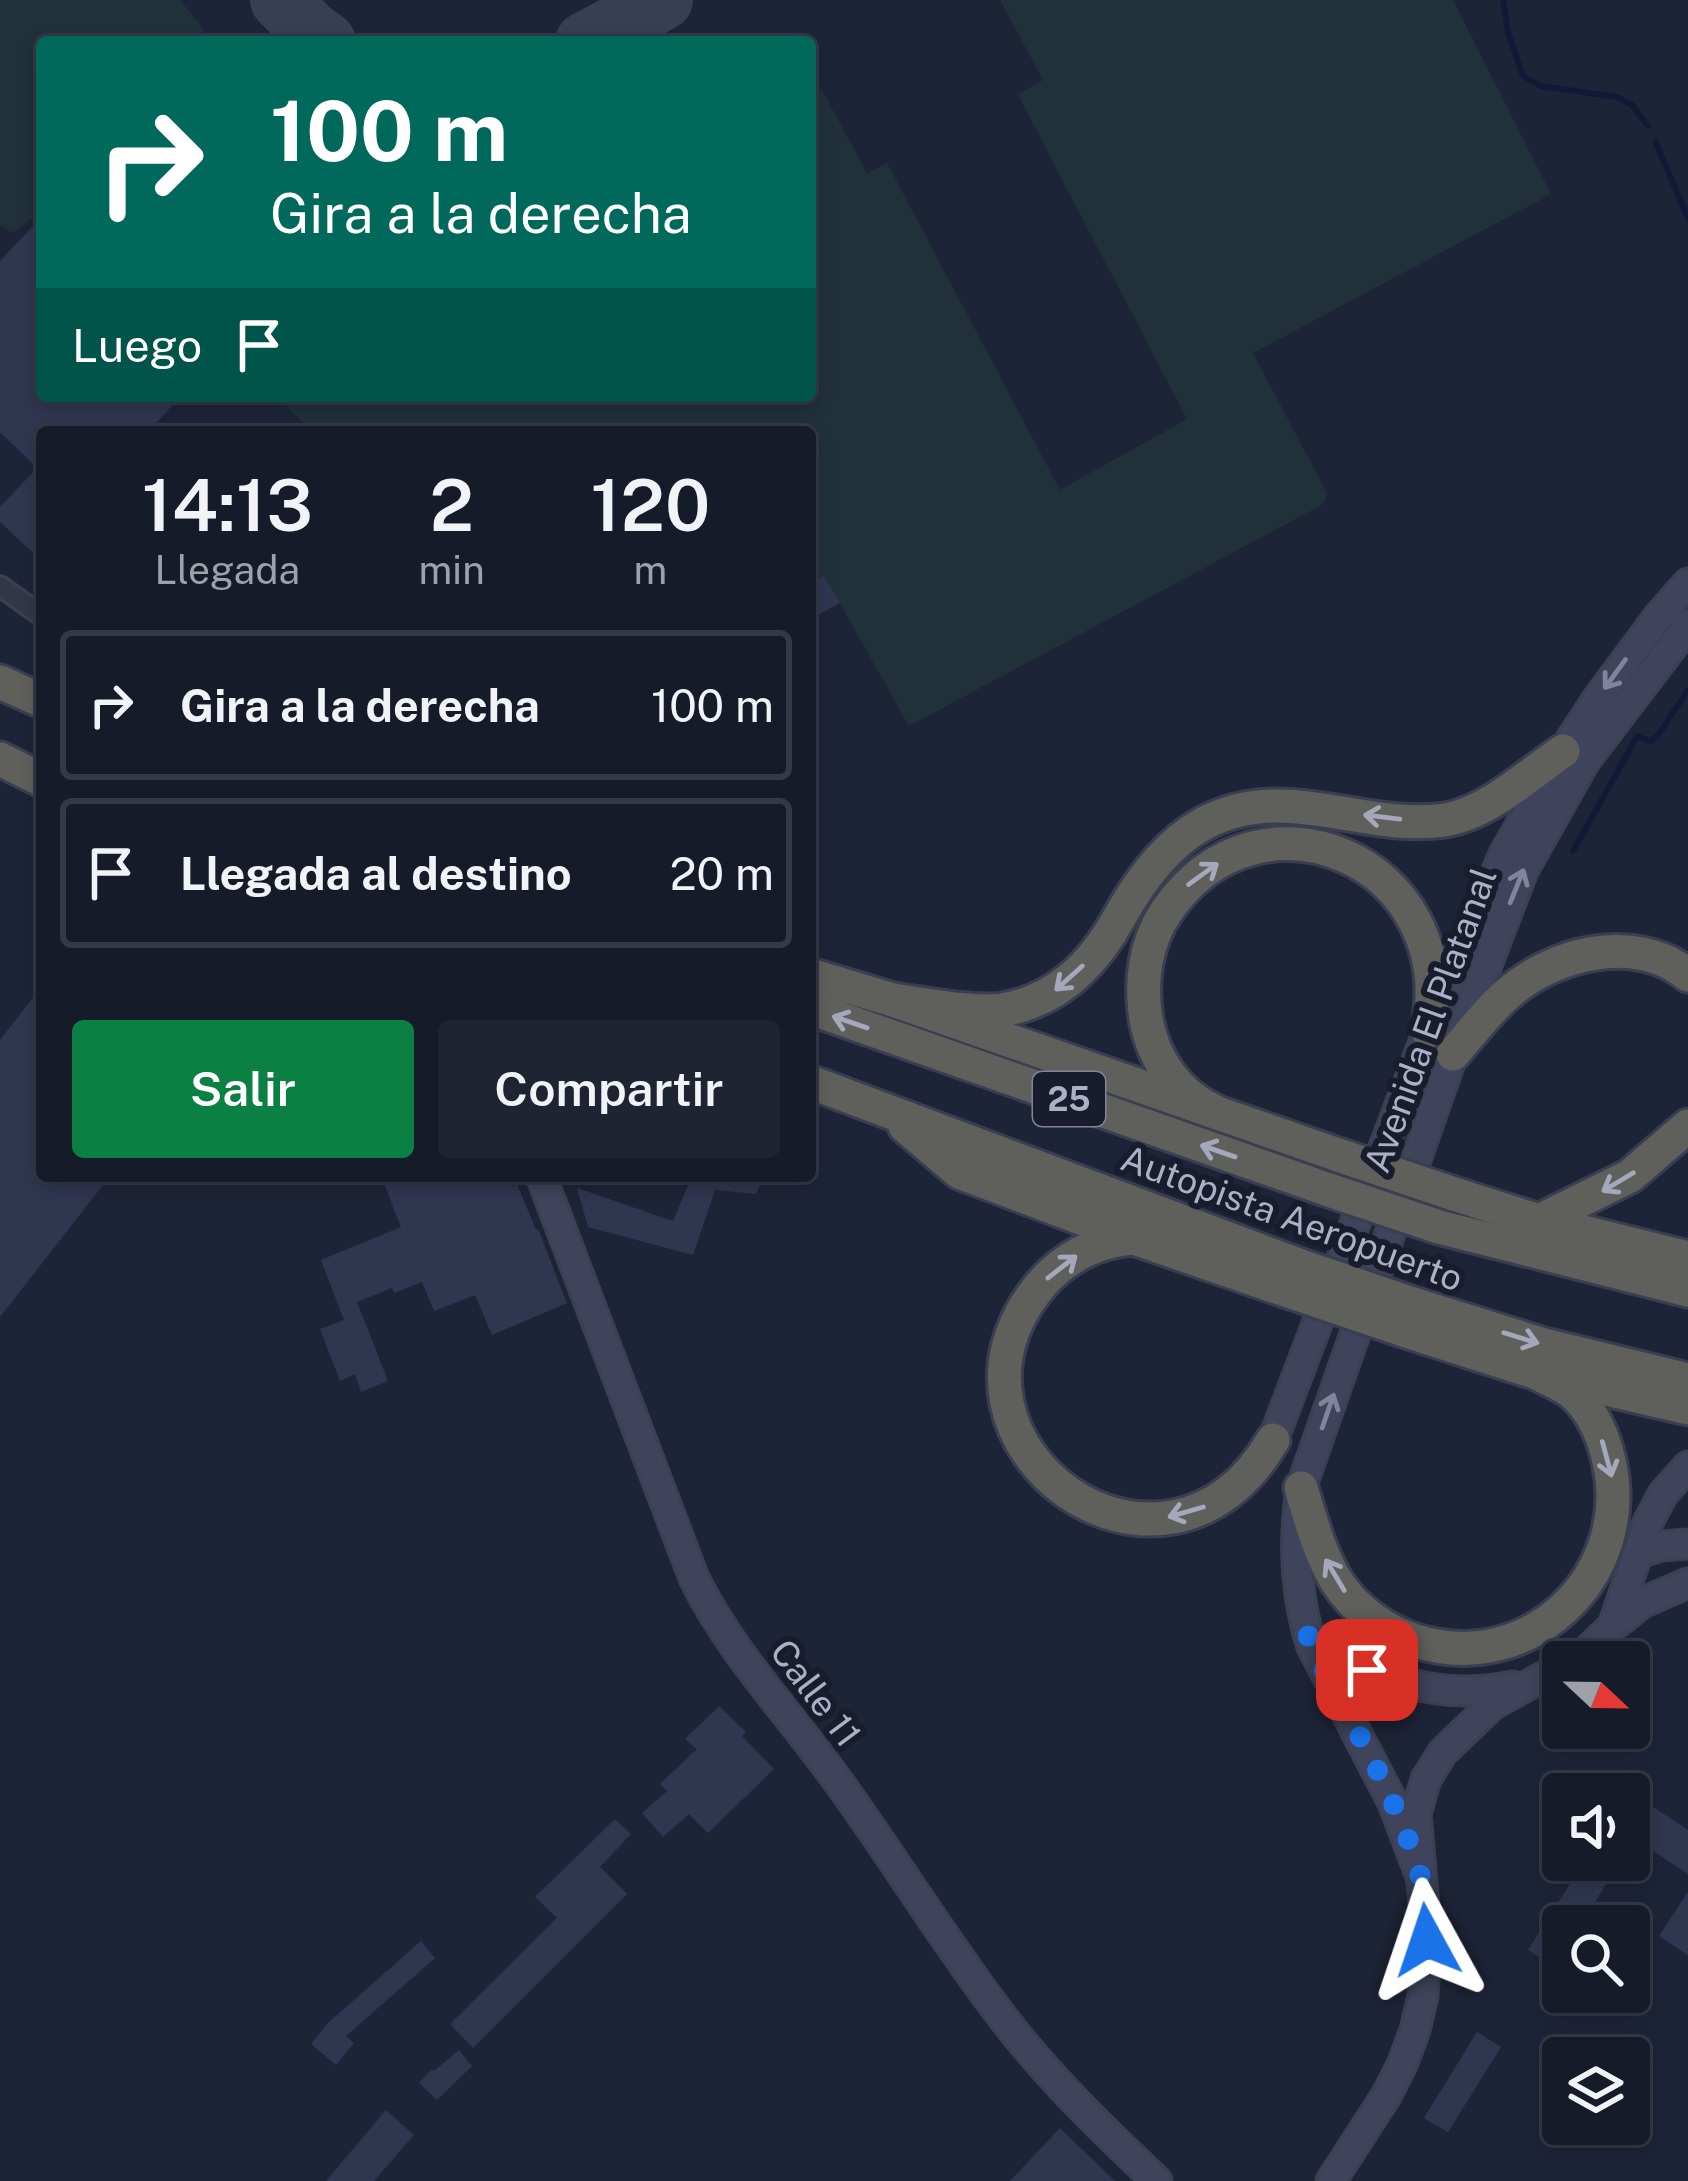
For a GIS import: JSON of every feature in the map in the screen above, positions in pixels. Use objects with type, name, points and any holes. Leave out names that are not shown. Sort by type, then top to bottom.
[{"type":"highway","points":[[0,682],[36,698]]},
{"type":"highway","points":[[892,1000],[998,1010],[1044,999],[1070,980],[1106,942],[1136,886],[1168,851],[1200,825],[1239,808],[1283,804],[1415,821],[1448,820],[1471,812],[1563,751]]},
{"type":"highway","points":[[0,760],[36,777]]},
{"type":"highway","points":[[1214,1111],[1179,1087],[1155,1049],[1144,1006],[1146,962],[1152,940],[1174,901],[1206,870],[1246,850],[1290,844],[1334,851],[1391,886],[1426,943],[1440,1042],[1556,963],[1630,951],[1688,975]]},
{"type":"highway","points":[[816,977],[1539,1222],[1688,1258]]},
{"type":"highway","name":"Autopista Aeropuerto","points":[[816,1010],[1439,1227],[1688,1290]]},
{"type":"highway","name":"Autopista Aeropuerto","points":[[816,1084],[1296,1279],[1405,1316],[1688,1380]]},
{"type":"highway","points":[[890,1113],[958,1172],[1134,1238],[1296,1279]]},
{"type":"highway","points":[[1539,1222],[1630,1177],[1688,1126]]},
{"type":"highway","points":[[1134,1238],[1114,1239],[1077,1254],[1046,1280],[1022,1312],[1009,1351],[1007,1391],[1016,1431],[1037,1466],[1066,1493],[1102,1512],[1161,1518],[1219,1499],[1250,1474],[1273,1440]]},
{"type":"highway","points":[[1301,1488],[1328,1566],[1340,1586],[1371,1618],[1410,1639],[1454,1649],[1520,1637],[1558,1614],[1588,1581],[1608,1540],[1614,1496],[1607,1452],[1588,1411],[1574,1394],[1537,1372],[1405,1316]]},
{"type":"highway","points":[[1537,1372],[1688,1408]]},
{"type":"main road","name":"Avenida El Platanal","points":[[1421,1876],[1393,1803],[1307,1632],[1295,1546],[1301,1488],[1440,1042],[1504,854],[1563,751],[1638,642],[1688,583]]},
{"type":"main road","name":"Avenida El Platanal","points":[[1273,1440],[1440,1042],[1523,871],[1586,761],[1688,626]]},
{"type":"main road","name":"Calle 11","points":[[543,1182],[706,1602],[1000,2015],[1080,2108],[1157,2181]]},
{"type":"main road","name":"Avenida El Platanal","points":[[1597,1641],[1612,1626],[1648,1522],[1663,1494],[1688,1466]]},
{"type":"main road","points":[[1639,1553],[1688,1544]]},
{"type":"main road","points":[[1612,1626],[1642,1603],[1688,1583]]},
{"type":"main road","points":[[1307,1632],[1347,1661],[1392,1680],[1471,1691],[1535,1682]]},
{"type":"main road","name":"Avenida El Platanal","points":[[1331,2181],[1386,2096],[1415,2030],[1426,1969],[1426,1908],[1416,1814],[1426,1780],[1464,1729],[1492,1705],[1542,1678]]},
{"type":"street","points":[[0,586],[36,612]]},
{"type":"shaded area","points":[[0,0],[180,0],[205,36],[36,36],[36,222],[31,219],[13,233],[0,225]]},
{"type":"shaded area","points":[[1000,0],[1453,0],[1551,194],[1253,353],[1327,493],[1320,506],[909,726],[825,577],[816,581],[816,426],[307,426],[282,402],[816,402],[816,79],[867,173],[887,163],[1060,490],[1187,419],[1018,95],[1043,80]]},
{"type":"building","points":[[32,227],[36,231],[36,402],[176,402],[154,426],[36,426],[36,467],[0,432],[0,261]]},
{"type":"building","points":[[36,469],[36,555],[0,522],[0,507]]},
{"type":"building","points":[[824,576],[840,603],[816,616],[816,580]]},
{"type":"building","points":[[36,994],[36,1182],[105,1182],[0,1317],[0,1040]]},
{"type":"building","points":[[383,1182],[517,1184],[567,1303],[492,1335],[475,1295],[434,1311],[422,1282],[357,1302],[388,1381],[361,1392],[355,1374],[340,1381],[320,1329],[344,1320],[321,1260],[401,1227]]},
{"type":"building","points":[[689,1182],[761,1182],[756,1194],[715,1190],[693,1255],[588,1227],[577,1188],[673,1221]]},
{"type":"building","points":[[719,1706],[774,1769],[708,1833],[689,1814],[663,1837],[642,1813],[667,1791],[660,1784],[697,1749],[685,1739]]},
{"type":"building","points":[[1650,1805],[1688,1830],[1688,1874],[1650,1849]]},
{"type":"building","points":[[615,1819],[631,1834],[600,1867],[627,1894],[473,2048],[450,2024],[557,1918],[535,1897]]},
{"type":"building","points":[[1572,1881],[1608,1881],[1593,1905],[1556,1905]]},
{"type":"building","points":[[1688,1892],[1688,1955],[1659,1936]]},
{"type":"building","points":[[1542,1928],[1542,1959],[1528,1950]]},
{"type":"building","points":[[421,1941],[435,1958],[346,2036],[354,2043],[336,2065],[311,2044],[328,2023]]},
{"type":"building","points":[[1477,2032],[1501,2047],[1448,2132],[1424,2118]]},
{"type":"building","points":[[459,2050],[472,2066],[437,2100],[419,2083]]},
{"type":"building","points":[[386,2110],[414,2135],[374,2181],[326,2181]]},
{"type":"building","points":[[1060,2128],[1115,2181],[1010,2181]]},
{"type":"waterway","points":[[1503,0],[1523,76],[1540,86],[1617,97],[1632,105],[1648,126]]},
{"type":"waterway","points":[[1656,143],[1688,218]]},
{"type":"waterway","points":[[1573,851],[1637,737],[1651,741],[1659,734],[1688,690]]},
{"type":"taxiway","points":[[280,0],[318,36]]},
{"type":"taxiway","points":[[596,36],[663,0]]},
{"type":"route","points":[[1367,1670],[1307,1632],[1393,1803],[1421,1876],[1427,1940]]}]
